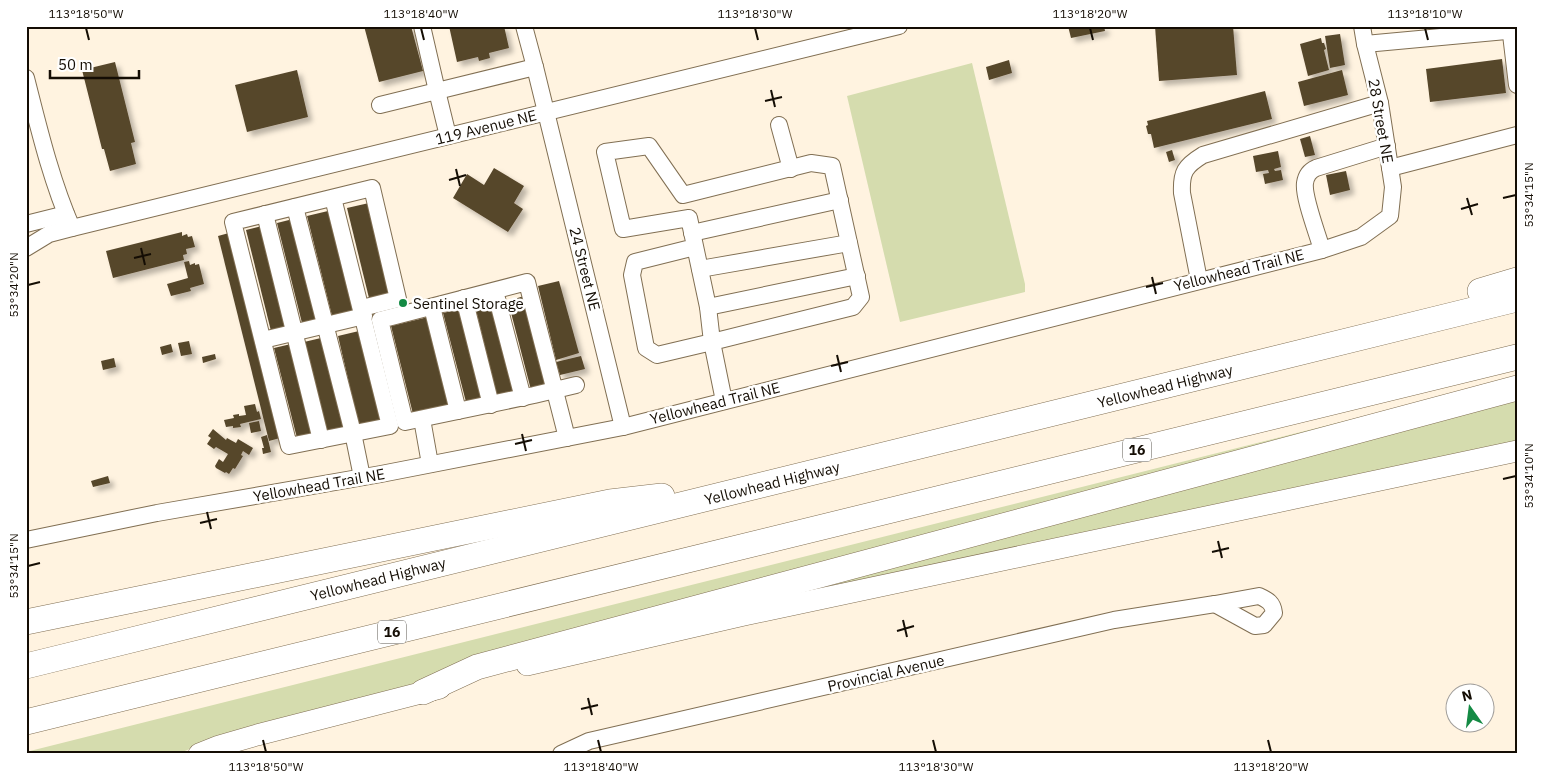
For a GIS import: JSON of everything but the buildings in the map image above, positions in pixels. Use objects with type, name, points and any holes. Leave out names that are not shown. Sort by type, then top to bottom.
[{"type":"highway","points":[[1344,342],[1484,290],[1517,280]]},
{"type":"highway","name":"Yellowhead Highway","points":[[26,666],[1517,299]]},
{"type":"highway","name":"16","points":[[26,722],[1517,357]]},
{"type":"highway","points":[[423,692],[477,667],[1517,388]]},
{"type":"highway","points":[[26,622],[610,502],[756,486]]},
{"type":"main road","points":[[199,754],[265,732],[537,663],[744,615],[1517,451]]},
{"type":"street","points":[[422,26],[448,136]]},
{"type":"street","name":"24 Street NE","points":[[524,26],[623,426]]},
{"type":"street","name":"119 Avenue NE","points":[[69,221],[448,136],[899,26]]},
{"type":"street","name":"28 Street NE","points":[[1362,26],[1380,104],[1393,187],[1390,216]]},
{"type":"street","points":[[1365,44],[1468,30],[1512,29],[1517,85]]},
{"type":"street","points":[[380,105],[534,67]]},
{"type":"street","points":[[26,78],[45,151],[69,221]]},
{"type":"street","points":[[1199,280],[1182,193],[1181,181],[1187,167],[1203,155],[1380,104]]},
{"type":"street","points":[[779,125],[790,169]]},
{"type":"street","points":[[1390,168],[1517,135]]},
{"type":"street","points":[[692,233],[623,229],[605,152],[649,146],[683,195],[692,233],[708,307],[712,342],[724,401]]},
{"type":"street","points":[[1322,250],[1305,191],[1306,177],[1311,170],[1316,168],[1386,146]]},
{"type":"street","points":[[683,195],[811,164],[832,166],[840,200],[857,276],[861,297],[854,307],[657,355],[646,348],[632,275],[635,262],[692,233],[840,200]]},
{"type":"street","points":[[262,340],[326,325],[398,299],[372,188],[233,222],[262,340],[289,446],[491,405],[576,385]]},
{"type":"street","points":[[333,198],[363,312],[398,424]]},
{"type":"street","points":[[295,207],[353,433],[362,477]]},
{"type":"street","points":[[265,214],[321,440]]},
{"type":"street","name":"Yellowhead Trail NE","points":[[26,540],[157,513],[362,477],[623,426],[1322,250],[1362,237],[1390,216]]},
{"type":"street","points":[[27,223],[69,221]]},
{"type":"street","points":[[26,248],[69,221]]},
{"type":"street","points":[[700,270],[849,242]]},
{"type":"street","points":[[708,307],[857,276]]},
{"type":"street","points":[[398,424],[380,320],[526,282],[567,438]]},
{"type":"street","points":[[495,290],[523,398]]},
{"type":"street","points":[[464,298],[491,405]]},
{"type":"street","points":[[432,307],[458,411]]},
{"type":"street","points":[[422,419],[430,464]]},
{"type":"street","name":"Provincial Avenue","points":[[561,754],[590,741],[1114,620],[1215,604]]},
{"type":"green space","points":[[972,63],[1025,284],[1025,292],[900,322],[847,96]]},
{"type":"green space","points":[[1517,399],[1517,444],[739,607]]},
{"type":"green space","points":[[1420,402],[218,738],[177,754],[26,754],[26,752]]},
{"type":"place","name":"Sentinel Storage","points":[[403,303]]}]
